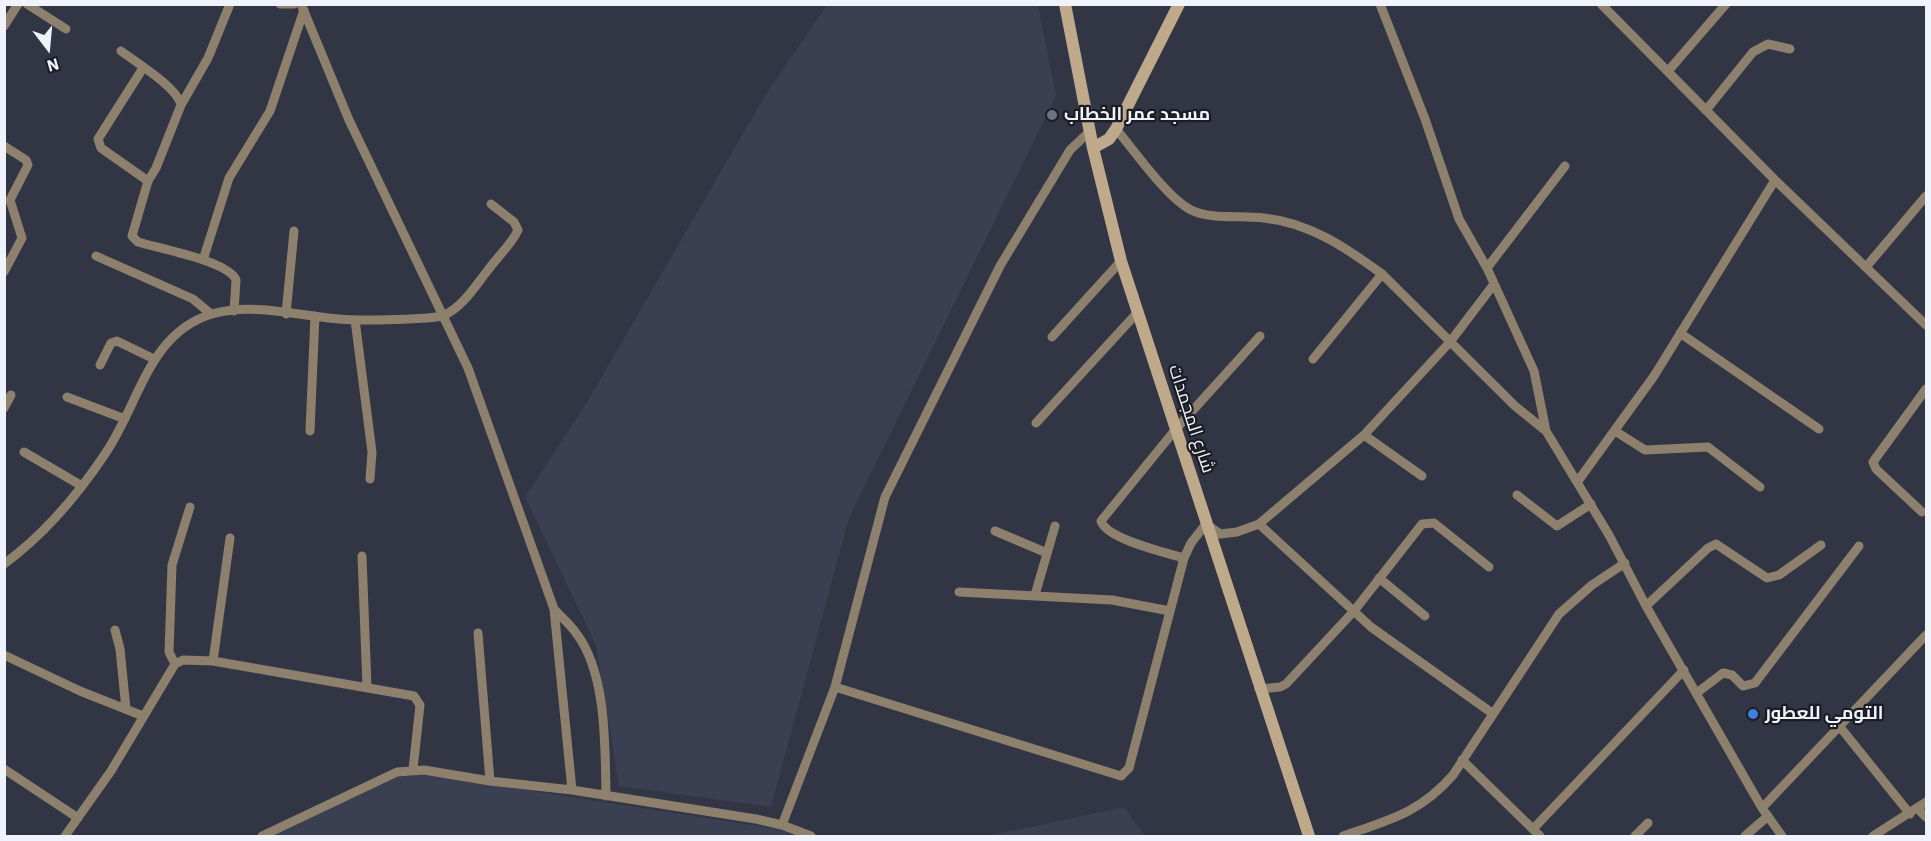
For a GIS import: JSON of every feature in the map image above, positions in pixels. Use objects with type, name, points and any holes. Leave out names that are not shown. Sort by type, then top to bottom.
[{"type":"main road","name":"شارع المجمدات","points":[[1065,4],[1089,132],[1121,261],[1309,837]]},
{"type":"main road","points":[[1093,148],[1109,139],[1116,129],[1179,4]]},
{"type":"street","points":[[6,19],[18,4]]},
{"type":"street","points":[[27,4],[66,29]]},
{"type":"street","points":[[230,4],[208,58],[182,105],[156,168],[148,181],[131,232],[134,240],[203,261],[234,274],[234,311]]},
{"type":"street","points":[[280,4],[294,4]]},
{"type":"street","points":[[1380,4],[1425,118],[1459,219],[1487,268],[1534,371],[1546,431]]},
{"type":"street","points":[[1601,4],[1669,70],[1775,180],[1926,325]]},
{"type":"street","points":[[1669,70],[1726,4]]},
{"type":"street","points":[[203,261],[229,178],[270,111],[303,7]]},
{"type":"street","points":[[303,7],[349,120],[468,368],[554,609],[572,790]]},
{"type":"street","points":[[1707,109],[1753,52],[1768,44],[1790,49]]},
{"type":"street","points":[[121,51],[170,88],[180,99],[182,105]]},
{"type":"street","points":[[143,68],[98,139],[101,148],[148,181]]},
{"type":"street","points":[[1116,129],[1176,199],[1191,210],[1207,214],[1288,222],[1331,238],[1382,274],[1515,406],[1546,431],[1578,481],[1625,563],[1646,606],[1698,692],[1765,812],[1782,837]]},
{"type":"street","points":[[782,825],[835,687],[885,497],[1000,266],[1070,150],[1089,132]]},
{"type":"street","points":[[4,146],[26,160],[28,165],[10,200],[22,237],[4,272]]},
{"type":"street","points":[[1487,268],[1565,166]]},
{"type":"street","points":[[1578,481],[1615,431],[1680,333],[1775,180]]},
{"type":"street","points":[[1866,267],[1926,196]]},
{"type":"street","points":[[4,564],[30,545],[82,486],[107,452],[154,359],[172,335],[211,314],[234,311],[355,320],[443,316],[461,302],[516,234],[517,225],[491,204]]},
{"type":"street","points":[[286,314],[294,231]]},
{"type":"street","points":[[96,256],[193,299],[211,314]]},
{"type":"street","points":[[1052,337],[1121,261]]},
{"type":"street","points":[[1313,359],[1382,274]]},
{"type":"street","points":[[835,687],[1121,776],[1129,768],[1184,558],[1191,543],[1206,524],[1220,534],[1237,532],[1259,524],[1364,435],[1450,342],[1494,284]]},
{"type":"street","points":[[1036,423],[1137,313]]},
{"type":"street","points":[[310,431],[315,316]]},
{"type":"street","points":[[355,320],[372,452],[370,479]]},
{"type":"street","points":[[1680,333],[1819,429]]},
{"type":"street","points":[[1184,558],[1131,541],[1105,529],[1101,521],[1175,430],[1260,336]]},
{"type":"street","points":[[100,365],[111,343],[117,341],[154,359]]},
{"type":"street","points":[[1922,512],[1875,469],[1873,462],[1926,389]]},
{"type":"street","points":[[4,408],[11,395]]},
{"type":"street","points":[[67,396],[125,419]]},
{"type":"street","points":[[1615,431],[1645,450],[1708,447],[1760,487]]},
{"type":"street","points":[[1364,435],[1422,476]]},
{"type":"street","points":[[24,452],[82,486]]},
{"type":"street","points":[[1517,495],[1557,526],[1591,504]]},
{"type":"street","points":[[175,664],[169,652],[172,566],[190,507]]},
{"type":"street","points":[[1259,689],[1280,687],[1286,684],[1354,611],[1422,524],[1434,523],[1489,567]]},
{"type":"street","points":[[1259,524],[1371,627],[1492,713]]},
{"type":"street","points":[[1035,594],[1055,526]]},
{"type":"street","points":[[995,531],[1047,553]]},
{"type":"street","points":[[213,661],[230,537]]},
{"type":"street","points":[[1646,606],[1708,548],[1716,544],[1767,578],[1779,575],[1821,545]]},
{"type":"street","points":[[1698,692],[1723,673],[1732,675],[1743,686],[1755,683],[1859,546]]},
{"type":"street","points":[[362,556],[367,687]]},
{"type":"street","points":[[1343,837],[1418,807],[1438,791],[1462,760],[1559,614],[1592,585],[1625,563]]},
{"type":"street","points":[[1379,578],[1425,616]]},
{"type":"street","points":[[959,591],[1112,600],[1170,611]]},
{"type":"street","points":[[554,609],[578,634],[594,672],[604,717],[606,796]]},
{"type":"street","points":[[115,630],[120,649],[126,709]]},
{"type":"street","points":[[478,633],[490,781]]},
{"type":"street","points":[[1745,837],[1840,727],[1926,635]]},
{"type":"street","points":[[4,655],[80,691],[143,716]]},
{"type":"street","points":[[65,837],[111,771],[175,664],[183,660],[213,661],[408,694],[418,700],[420,705],[413,769]]},
{"type":"street","points":[[1462,760],[1536,833],[1684,670]]},
{"type":"street","points":[[1840,727],[1914,811],[1926,817]]},
{"type":"street","points":[[4,769],[78,818]]},
{"type":"street","points":[[261,837],[397,772],[413,769],[490,781],[572,790],[782,825],[811,837]]},
{"type":"street","points":[[1873,837],[1926,802]]},
{"type":"street","points":[[1635,837],[1648,824]]},
{"type":"shaded area","points":[[827,5],[1038,5],[1056,96],[849,518],[771,807],[619,786],[596,645],[525,497],[587,402],[766,94]]},
{"type":"shaded area","points":[[403,771],[778,829],[796,836],[272,836]]},
{"type":"shaded area","points":[[1124,807],[1145,836],[984,836],[1021,829]]},
{"type":"place","name":"مسجد عمر الخطاب","points":[[1052,115]]},
{"type":"place","name":"التومي للعطور","points":[[1753,714]]}]
